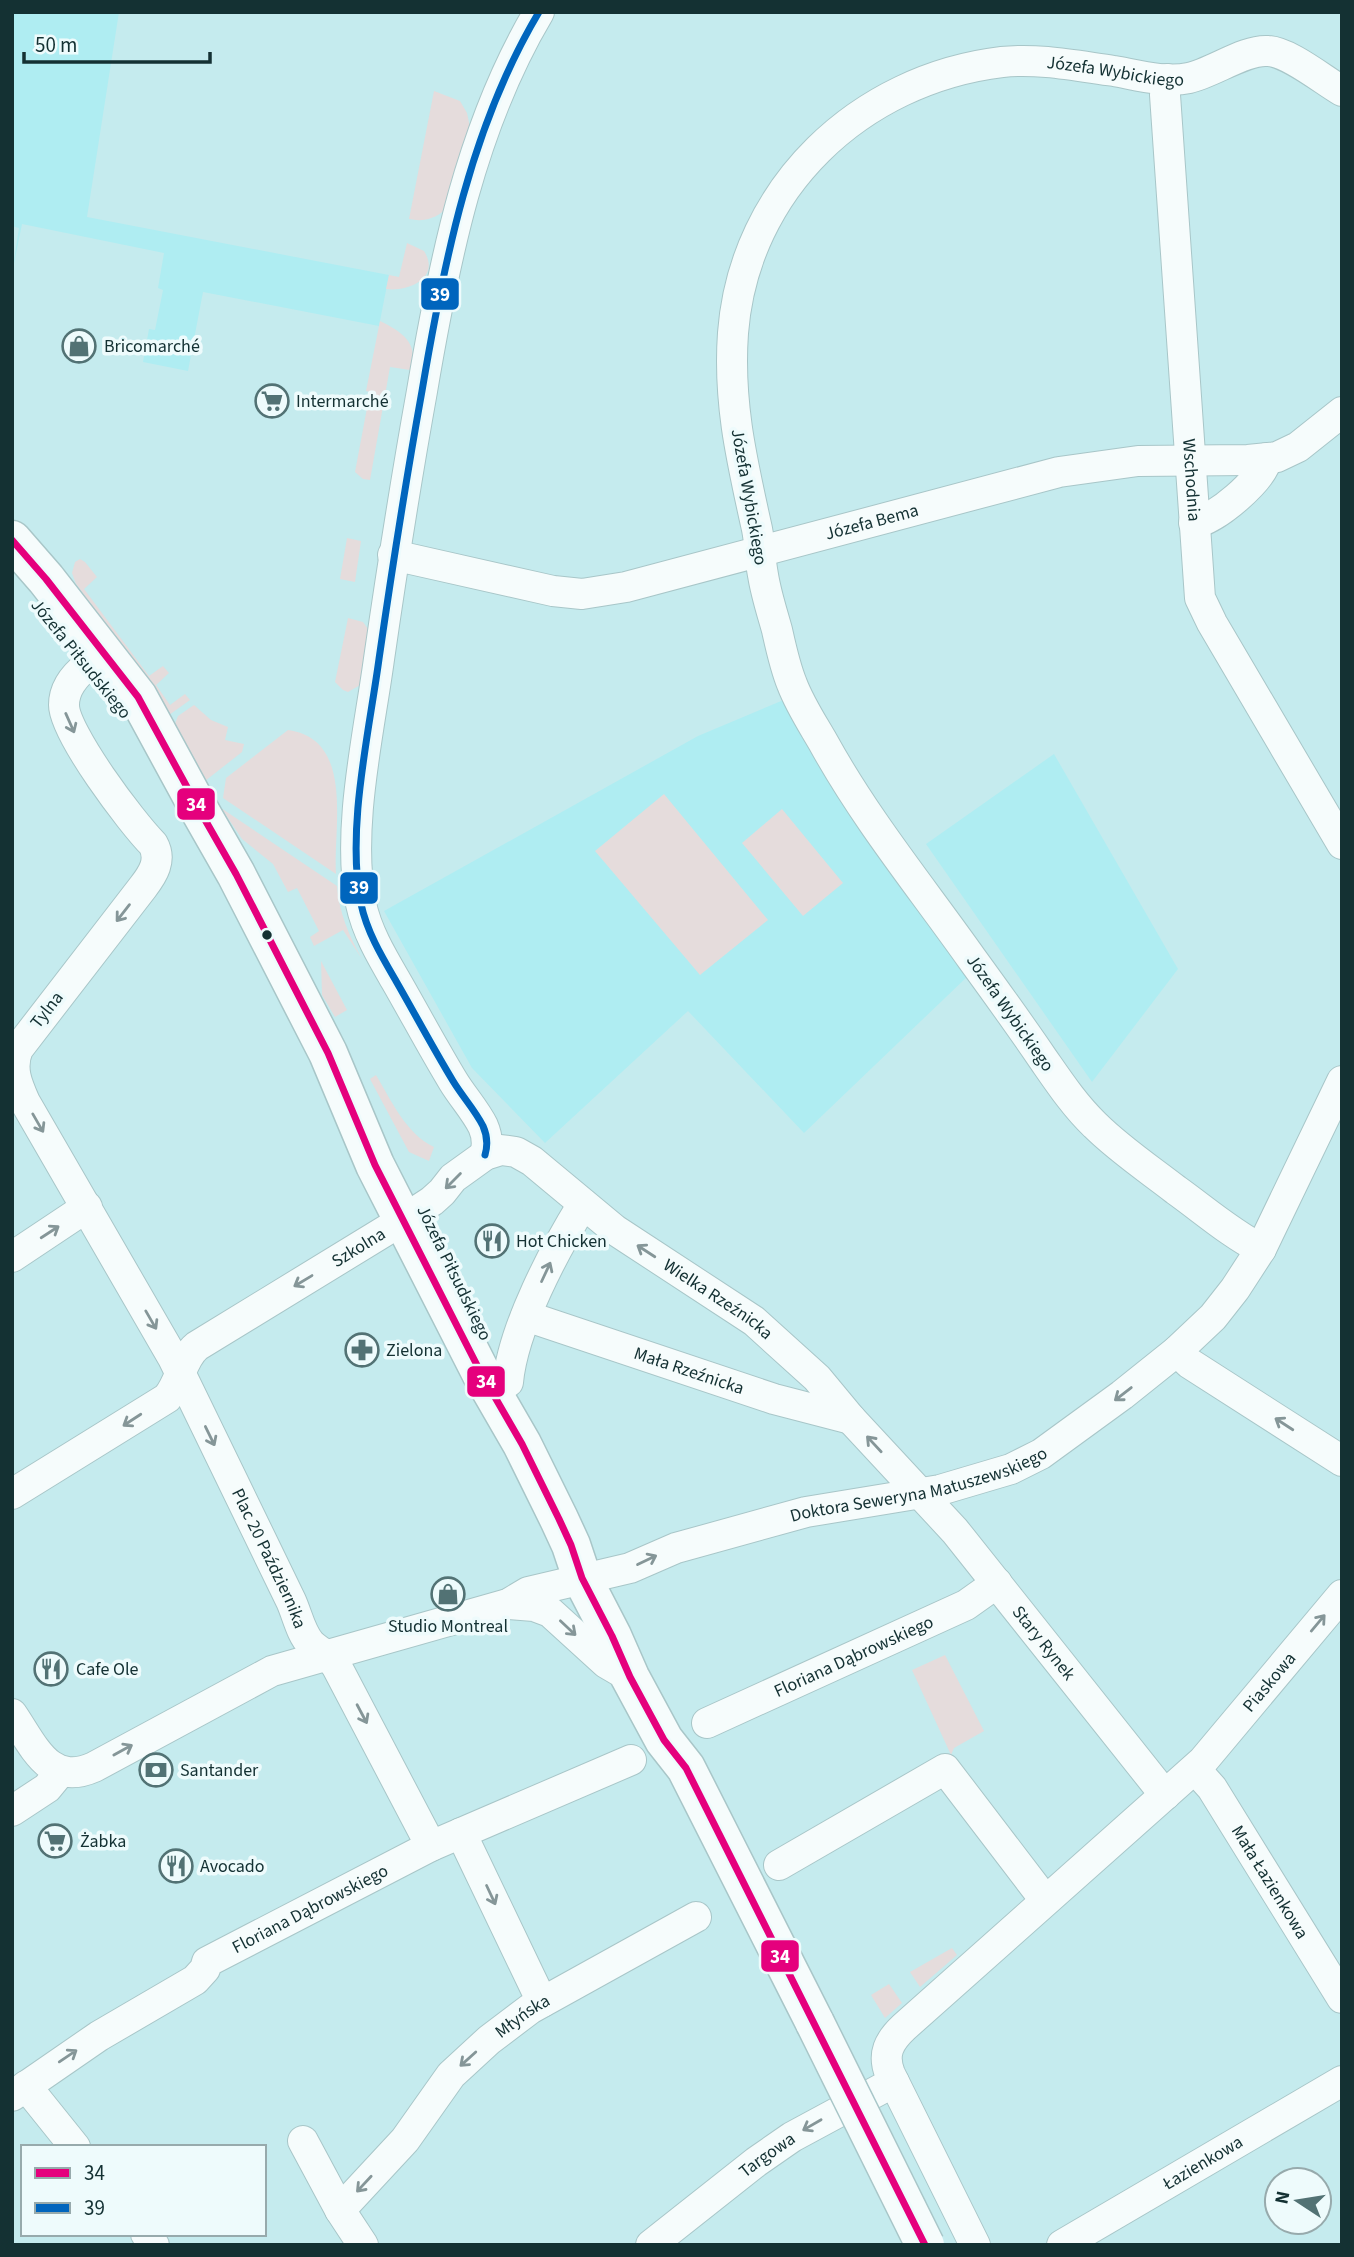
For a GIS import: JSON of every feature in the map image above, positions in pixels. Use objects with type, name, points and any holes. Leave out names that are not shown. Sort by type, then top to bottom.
[{"type":"street","points":[[485,1155],[487,1143],[483,1127],[451,1077],[369,930],[361,902],[357,847],[361,780],[393,555],[430,343],[460,209],[489,117],[510,66],[539,12]]},
{"type":"street","name":"Józefa Wybickiego","points":[[1261,1249],[1238,1236],[1167,1183],[1086,1115],[1062,1086],[975,962],[871,822],[834,763],[790,679],[764,580],[734,412],[734,323],[740,290],[756,243],[777,201],[803,165],[833,135],[876,103],[922,82],[965,69],[1025,61],[1167,79],[1194,77],[1266,50],[1286,57],[1342,91]]},
{"type":"street","name":"Wschodnia","points":[[1167,79],[1165,95],[1198,589],[1202,606],[1342,844]]},
{"type":"street","name":"Józefa Bema","points":[[393,555],[553,592],[582,594],[626,587],[1049,474],[1128,461],[1267,458],[1298,447],[1342,412]]},
{"type":"street","points":[[1194,523],[1209,519],[1247,487],[1263,470],[1267,458]]},
{"type":"street","name":"Józefa Piłsudskiego","points":[[12,540],[46,579],[138,697],[271,938],[328,1054],[375,1165],[412,1214],[508,1382],[592,1576],[612,1636],[630,1677],[664,1740],[685,1768],[925,2245]]},
{"type":"street","name":"Józefa Piłsudskiego","points":[[12,574],[88,665],[200,811]]},
{"type":"street","name":"Tylna","points":[[88,665],[69,686],[65,699],[66,716],[74,733],[125,811],[153,844],[157,862],[143,887],[23,1041],[15,1057],[15,1078],[25,1102],[173,1358],[180,1375]]},
{"type":"street","name":"Doktora Seweryna Matuszewskiego","points":[[328,1655],[508,1604],[528,1592],[630,1568],[676,1548],[806,1512],[920,1494],[998,1473],[1041,1454],[1177,1351],[1213,1317],[1261,1249],[1342,1081]]},
{"type":"street","name":"Wielka Rzeźnicka","points":[[485,1155],[501,1150],[524,1155],[615,1230],[769,1333],[830,1392],[851,1419],[920,1494]]},
{"type":"street","name":"Szkolna","points":[[180,1375],[187,1358],[197,1346],[412,1214],[442,1192],[453,1178],[485,1155]]},
{"type":"street","points":[[508,1382],[513,1350],[526,1316],[555,1254],[583,1204]]},
{"type":"street","points":[[12,1257],[87,1208]]},
{"type":"street","name":"Józefa Piłsudskiego","points":[[412,1214],[481,1373],[522,1444],[571,1545],[592,1576],[626,1616],[677,1731],[685,1768]]},
{"type":"street","name":"Mała Rzeźnicka","points":[[526,1316],[774,1399],[851,1419]]},
{"type":"street","points":[[1177,1351],[1189,1363],[1342,1461]]},
{"type":"street","points":[[12,1494],[160,1403],[172,1391],[180,1375]]},
{"type":"street","name":"Plac 20 Października","points":[[180,1375],[291,1601],[306,1638],[316,1649],[328,1655],[341,1673],[430,1846]]},
{"type":"street","name":"Stary Rynek","points":[[920,1494],[956,1531],[1165,1795]]},
{"type":"street","name":"Floriana Dąbrowskiego","points":[[707,1723],[966,1605],[997,1583]]},
{"type":"street","name":"Piaskowa","points":[[1195,1769],[1342,1595]]},
{"type":"street","points":[[508,1604],[534,1606],[550,1612],[606,1663],[630,1677]]},
{"type":"street","points":[[12,1714],[40,1755],[53,1768],[70,1773],[87,1770],[272,1671],[328,1655]]},
{"type":"street","name":"Floriana Dąbrowskiego","points":[[19,2091],[99,2036],[195,1980],[205,1969],[207,1962],[430,1846],[631,1760]]},
{"type":"street","points":[[779,1865],[945,1769],[1039,1906]]},
{"type":"street","points":[[975,2245],[894,2082],[886,2055],[891,2041],[1195,1769]]},
{"type":"street","name":"Mała Łazienkowa","points":[[1195,1769],[1212,1788],[1342,1998]]},
{"type":"street","points":[[12,1811],[47,1788],[61,1771]]},
{"type":"street","points":[[461,1833],[542,2002]]},
{"type":"street","name":"Młyńska","points":[[340,2210],[405,2140],[443,2085],[459,2067],[503,2029],[542,2002],[696,1917]]},
{"type":"street","name":"Łazienkowa","points":[[1062,2245],[1342,2081]]},
{"type":"street","name":"Targowa","points":[[652,2245],[756,2162],[792,2137],[894,2082]]},
{"type":"street","points":[[19,2091],[73,2145]]},
{"type":"street","points":[[303,2141],[340,2210],[363,2245]]},
{"type":"shaded area","points":[[12,12],[119,12],[87,217],[389,275],[379,326],[203,292],[188,371],[143,362],[149,329],[155,330],[163,290],[158,288],[164,253],[22,224],[12,273],[19,228],[12,226]]},
{"type":"shaded area","points":[[434,91],[460,101],[467,113],[470,133],[445,210],[428,219],[409,219]]},
{"type":"shaded area","points":[[407,243],[424,251],[428,261],[426,276],[404,288],[386,289],[389,275],[399,277]]},
{"type":"shaded area","points":[[380,321],[406,339],[413,352],[413,360],[410,370],[390,367],[370,480],[363,479],[355,472],[370,392],[366,391]]},
{"type":"shaded area","points":[[347,538],[361,541],[355,582],[340,579]]},
{"type":"shaded area","points":[[80,559],[97,577],[84,589],[149,676],[163,666],[169,673],[156,685],[170,705],[185,694],[190,700],[162,720],[131,659],[76,584],[72,573],[75,562]]},
{"type":"shaded area","points":[[348,618],[363,622],[368,629],[362,684],[348,692],[335,682]]},
{"type":"shaded area","points":[[786,699],[969,975],[804,1133],[688,1011],[545,1143],[472,1068],[384,911],[698,736]]},
{"type":"shaded area","points":[[194,705],[211,720],[228,727],[225,740],[244,744],[242,752],[205,781],[174,726],[178,716]]},
{"type":"shaded area","points":[[288,730],[309,737],[323,750],[332,767],[337,811],[336,874],[223,798],[226,778]]},
{"type":"shaded area","points":[[1054,754],[1178,969],[1092,1082],[926,844]]},
{"type":"shaded area","points":[[664,794],[768,920],[700,975],[595,851]]},
{"type":"shaded area","points":[[221,808],[337,886],[345,924],[362,959],[343,930],[314,946],[310,937],[319,931],[297,888],[288,892],[273,864],[242,839]]},
{"type":"shaded area","points":[[782,809],[843,883],[803,916],[742,843]]},
{"type":"shaded area","points":[[321,961],[347,1010],[335,1017],[322,995]]},
{"type":"shaded area","points":[[376,1075],[407,1125],[434,1147],[429,1161],[409,1152],[370,1079]]},
{"type":"shaded area","points":[[945,1655],[984,1731],[954,1748],[951,1755],[912,1670]]},
{"type":"shaded area","points":[[952,1948],[957,1955],[920,1987],[910,1972]]},
{"type":"shaded area","points":[[889,1984],[902,2003],[885,2018],[871,1995]]},
{"type":"transit line","name":"39","points":[[485,1155],[487,1140],[483,1126],[438,1056],[380,953],[367,924],[357,875],[357,813],[405,491],[451,244],[463,196],[495,101],[539,12]]},
{"type":"transit line","name":"34","points":[[12,540],[46,579],[138,697],[236,874],[328,1053],[375,1165],[559,1519],[582,1578],[630,1677],[664,1740],[686,1768],[925,2245]]},
{"type":"place","name":"Bricomarché","points":[[79,346]]},
{"type":"place","name":"Intermarché","points":[[272,401]]},
{"type":"place","name":"Hot Chicken","points":[[492,1241]]},
{"type":"place","name":"Zielona","points":[[362,1350]]},
{"type":"place","name":"Studio Montreal","points":[[448,1594]]},
{"type":"place","name":"Cafe Ole","points":[[51,1669]]},
{"type":"place","name":"Santander","points":[[156,1770]]},
{"type":"place","name":"Żabka","points":[[55,1841]]},
{"type":"place","name":"Avocado","points":[[176,1866]]}]
